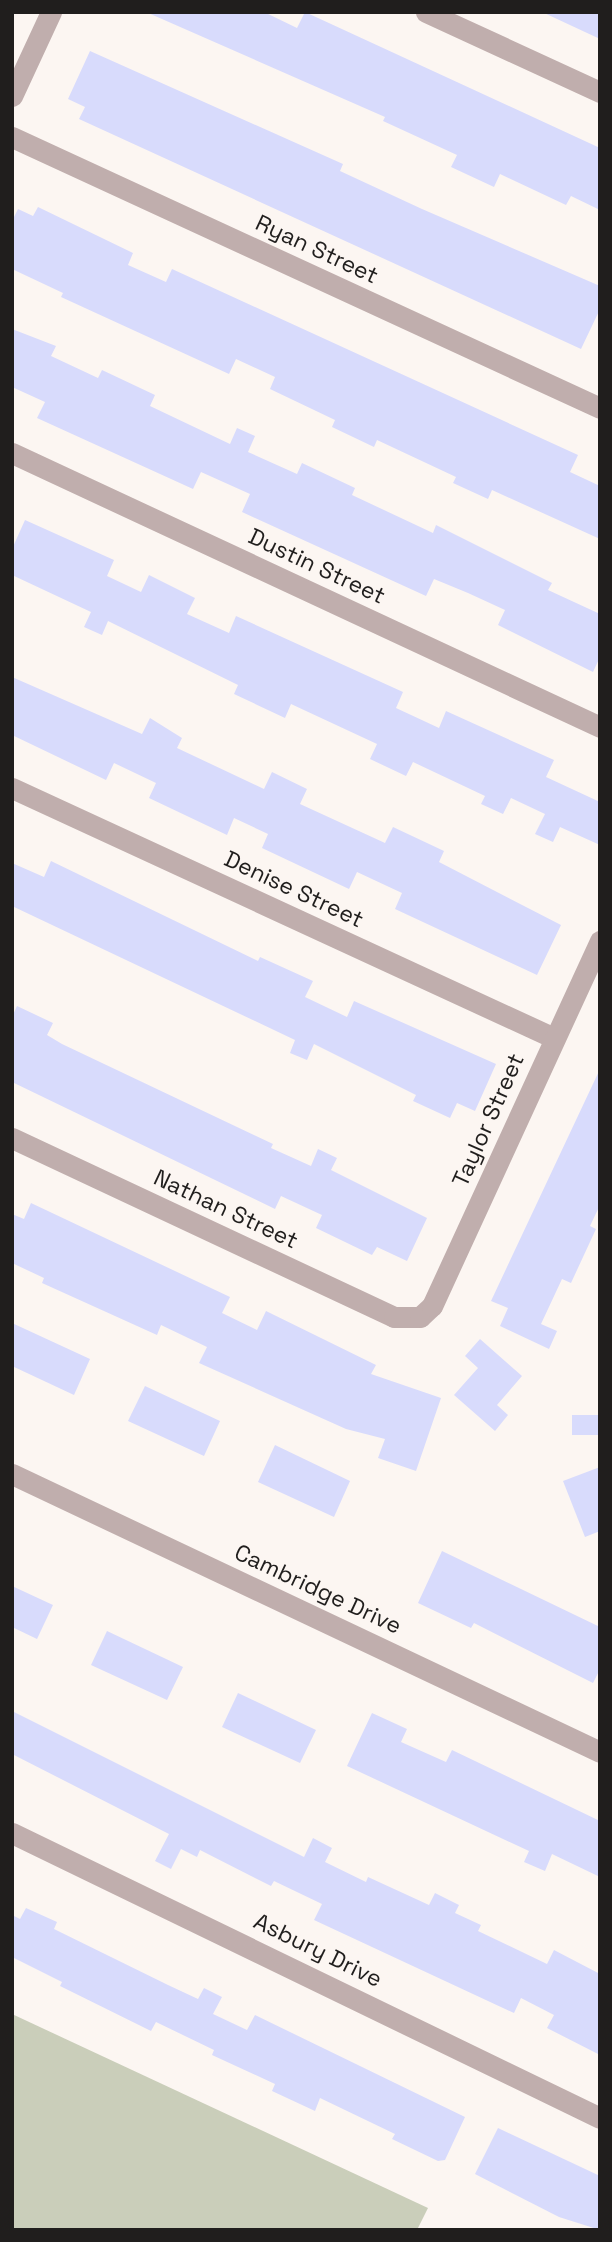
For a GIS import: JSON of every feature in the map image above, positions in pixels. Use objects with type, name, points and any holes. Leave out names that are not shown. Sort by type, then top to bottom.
[{"type":"street","points":[[12,96],[51,12]]},
{"type":"street","points":[[426,12],[600,92]]},
{"type":"street","name":"Ryan Street","points":[[12,137],[600,408]]},
{"type":"street","name":"Dustin Street","points":[[12,453],[600,727]]},
{"type":"street","name":"Denise Street","points":[[12,788],[554,1038]]},
{"type":"street","name":"Taylor Street","points":[[420,1317],[432,1306],[600,941]]},
{"type":"street","name":"Nathan Street","points":[[12,1138],[394,1317],[420,1317]]},
{"type":"street","name":"Cambridge Drive","points":[[12,1474],[600,1752]]},
{"type":"street","name":"Asbury Drive","points":[[12,1833],[600,2118]]},
{"type":"green space","points":[[12,2014],[428,2208],[417,2230],[12,2230]]},
{"type":"building","points":[[146,12],[264,12],[297,28],[305,12],[600,148],[600,210],[571,196],[566,205],[500,174],[494,187],[451,167],[457,155],[383,121],[385,117]]},
{"type":"building","points":[[542,12],[600,12],[600,39]]},
{"type":"building","points":[[90,51],[343,164],[340,171],[422,209],[600,286],[600,309],[581,349],[79,119],[85,107],[68,99]]},
{"type":"building","points":[[38,207],[133,253],[128,265],[166,282],[172,269],[578,455],[570,472],[600,486],[600,539],[492,490],[488,499],[453,483],[456,477],[377,440],[374,447],[332,427],[335,420],[270,389],[275,377],[236,359],[229,374],[61,297],[63,293],[12,269],[12,221],[18,209],[33,216]]},
{"type":"building","points":[[12,329],[56,346],[51,356],[98,378],[102,370],[155,395],[150,406],[230,444],[237,428],[255,436],[248,452],[297,474],[302,463],[355,488],[352,495],[433,533],[436,525],[552,583],[548,590],[600,614],[600,657],[593,672],[498,625],[505,610],[468,593],[434,579],[426,596],[242,512],[250,494],[201,472],[193,489],[37,418],[45,402],[12,387]]},
{"type":"building","points":[[25,520],[114,560],[107,576],[141,592],[149,575],[195,598],[187,614],[229,633],[236,616],[403,692],[396,708],[439,728],[446,711],[554,760],[546,777],[600,802],[600,845],[560,827],[553,842],[535,834],[545,814],[511,798],[503,814],[481,804],[485,796],[413,762],[406,776],[370,759],[377,744],[291,704],[285,718],[234,694],[238,685],[108,621],[102,635],[84,627],[91,612],[12,575],[12,549]]},
{"type":"building","points":[[12,677],[142,734],[150,718],[182,738],[177,748],[264,789],[272,772],[307,789],[300,804],[385,843],[393,827],[444,851],[439,862],[561,925],[537,975],[395,909],[402,893],[357,872],[349,889],[262,848],[268,834],[234,818],[227,835],[149,798],[156,783],[114,763],[106,780],[12,735]]},
{"type":"building","points":[[51,861],[258,961],[260,957],[313,981],[305,997],[347,1017],[354,1001],[496,1064],[475,1111],[457,1103],[450,1118],[413,1101],[416,1095],[314,1044],[307,1060],[290,1053],[295,1040],[12,906],[12,863],[44,877]]},
{"type":"building","points":[[17,1006],[53,1023],[47,1035],[62,1044],[273,1144],[271,1148],[311,1166],[318,1149],[337,1158],[331,1170],[427,1218],[407,1261],[377,1247],[372,1255],[316,1228],[322,1215],[281,1196],[275,1209],[12,1082],[12,1017]]},
{"type":"building","points":[[600,1069],[600,1205],[590,1226],[596,1229],[571,1283],[562,1279],[541,1324],[557,1331],[549,1349],[500,1326],[508,1308],[491,1301]]},
{"type":"building","points":[[31,1203],[230,1297],[222,1313],[257,1330],[266,1311],[376,1365],[371,1374],[441,1398],[416,1471],[378,1458],[385,1439],[346,1429],[199,1363],[207,1347],[161,1325],[157,1335],[42,1283],[44,1278],[12,1263],[12,1214],[24,1219]]},
{"type":"building","points":[[12,1323],[90,1359],[74,1395],[12,1366]]},
{"type":"building","points":[[480,1339],[522,1376],[497,1405],[508,1415],[495,1431],[454,1395],[478,1368],[465,1356]]},
{"type":"building","points":[[145,1386],[220,1421],[204,1456],[128,1421]]},
{"type":"building","points":[[572,1415],[600,1415],[600,1435],[572,1435]]},
{"type":"building","points":[[275,1445],[350,1481],[334,1517],[258,1482]]},
{"type":"building","points":[[600,1467],[600,1531],[585,1537],[563,1481]]},
{"type":"building","points":[[442,1551],[600,1627],[600,1669],[593,1683],[474,1623],[471,1628],[418,1603]]},
{"type":"building","points":[[12,1586],[53,1605],[37,1639],[12,1627]]},
{"type":"building","points":[[107,1631],[183,1667],[167,1700],[91,1665]]},
{"type":"building","points":[[238,1693],[316,1730],[300,1763],[222,1727]]},
{"type":"building","points":[[12,1711],[304,1857],[313,1838],[332,1848],[325,1862],[366,1882],[368,1877],[429,1905],[435,1893],[459,1905],[455,1913],[481,1925],[478,1931],[547,1964],[554,1950],[600,1974],[600,2055],[547,2028],[554,2015],[521,1998],[514,2013],[314,1920],[322,1904],[274,1881],[271,1886],[200,1850],[197,1857],[181,1849],[171,1869],[155,1861],[169,1834],[12,1754]]},
{"type":"building","points":[[372,1713],[407,1729],[401,1742],[446,1762],[452,1750],[600,1821],[600,1877],[552,1854],[545,1871],[524,1862],[529,1851],[347,1766]]},
{"type":"building","points":[[26,1908],[57,1922],[54,1929],[198,1999],[204,1988],[222,1997],[213,2014],[247,2030],[255,2015],[465,2117],[445,2160],[438,2161],[392,2139],[395,2134],[320,2098],[315,2111],[272,2091],[275,2084],[212,2055],[214,2050],[156,2022],[151,2031],[60,1986],[62,1982],[12,1957],[12,1915],[20,1919]]},
{"type":"building","points":[[498,2128],[600,2176],[600,2230],[559,2217],[475,2174]]}]
